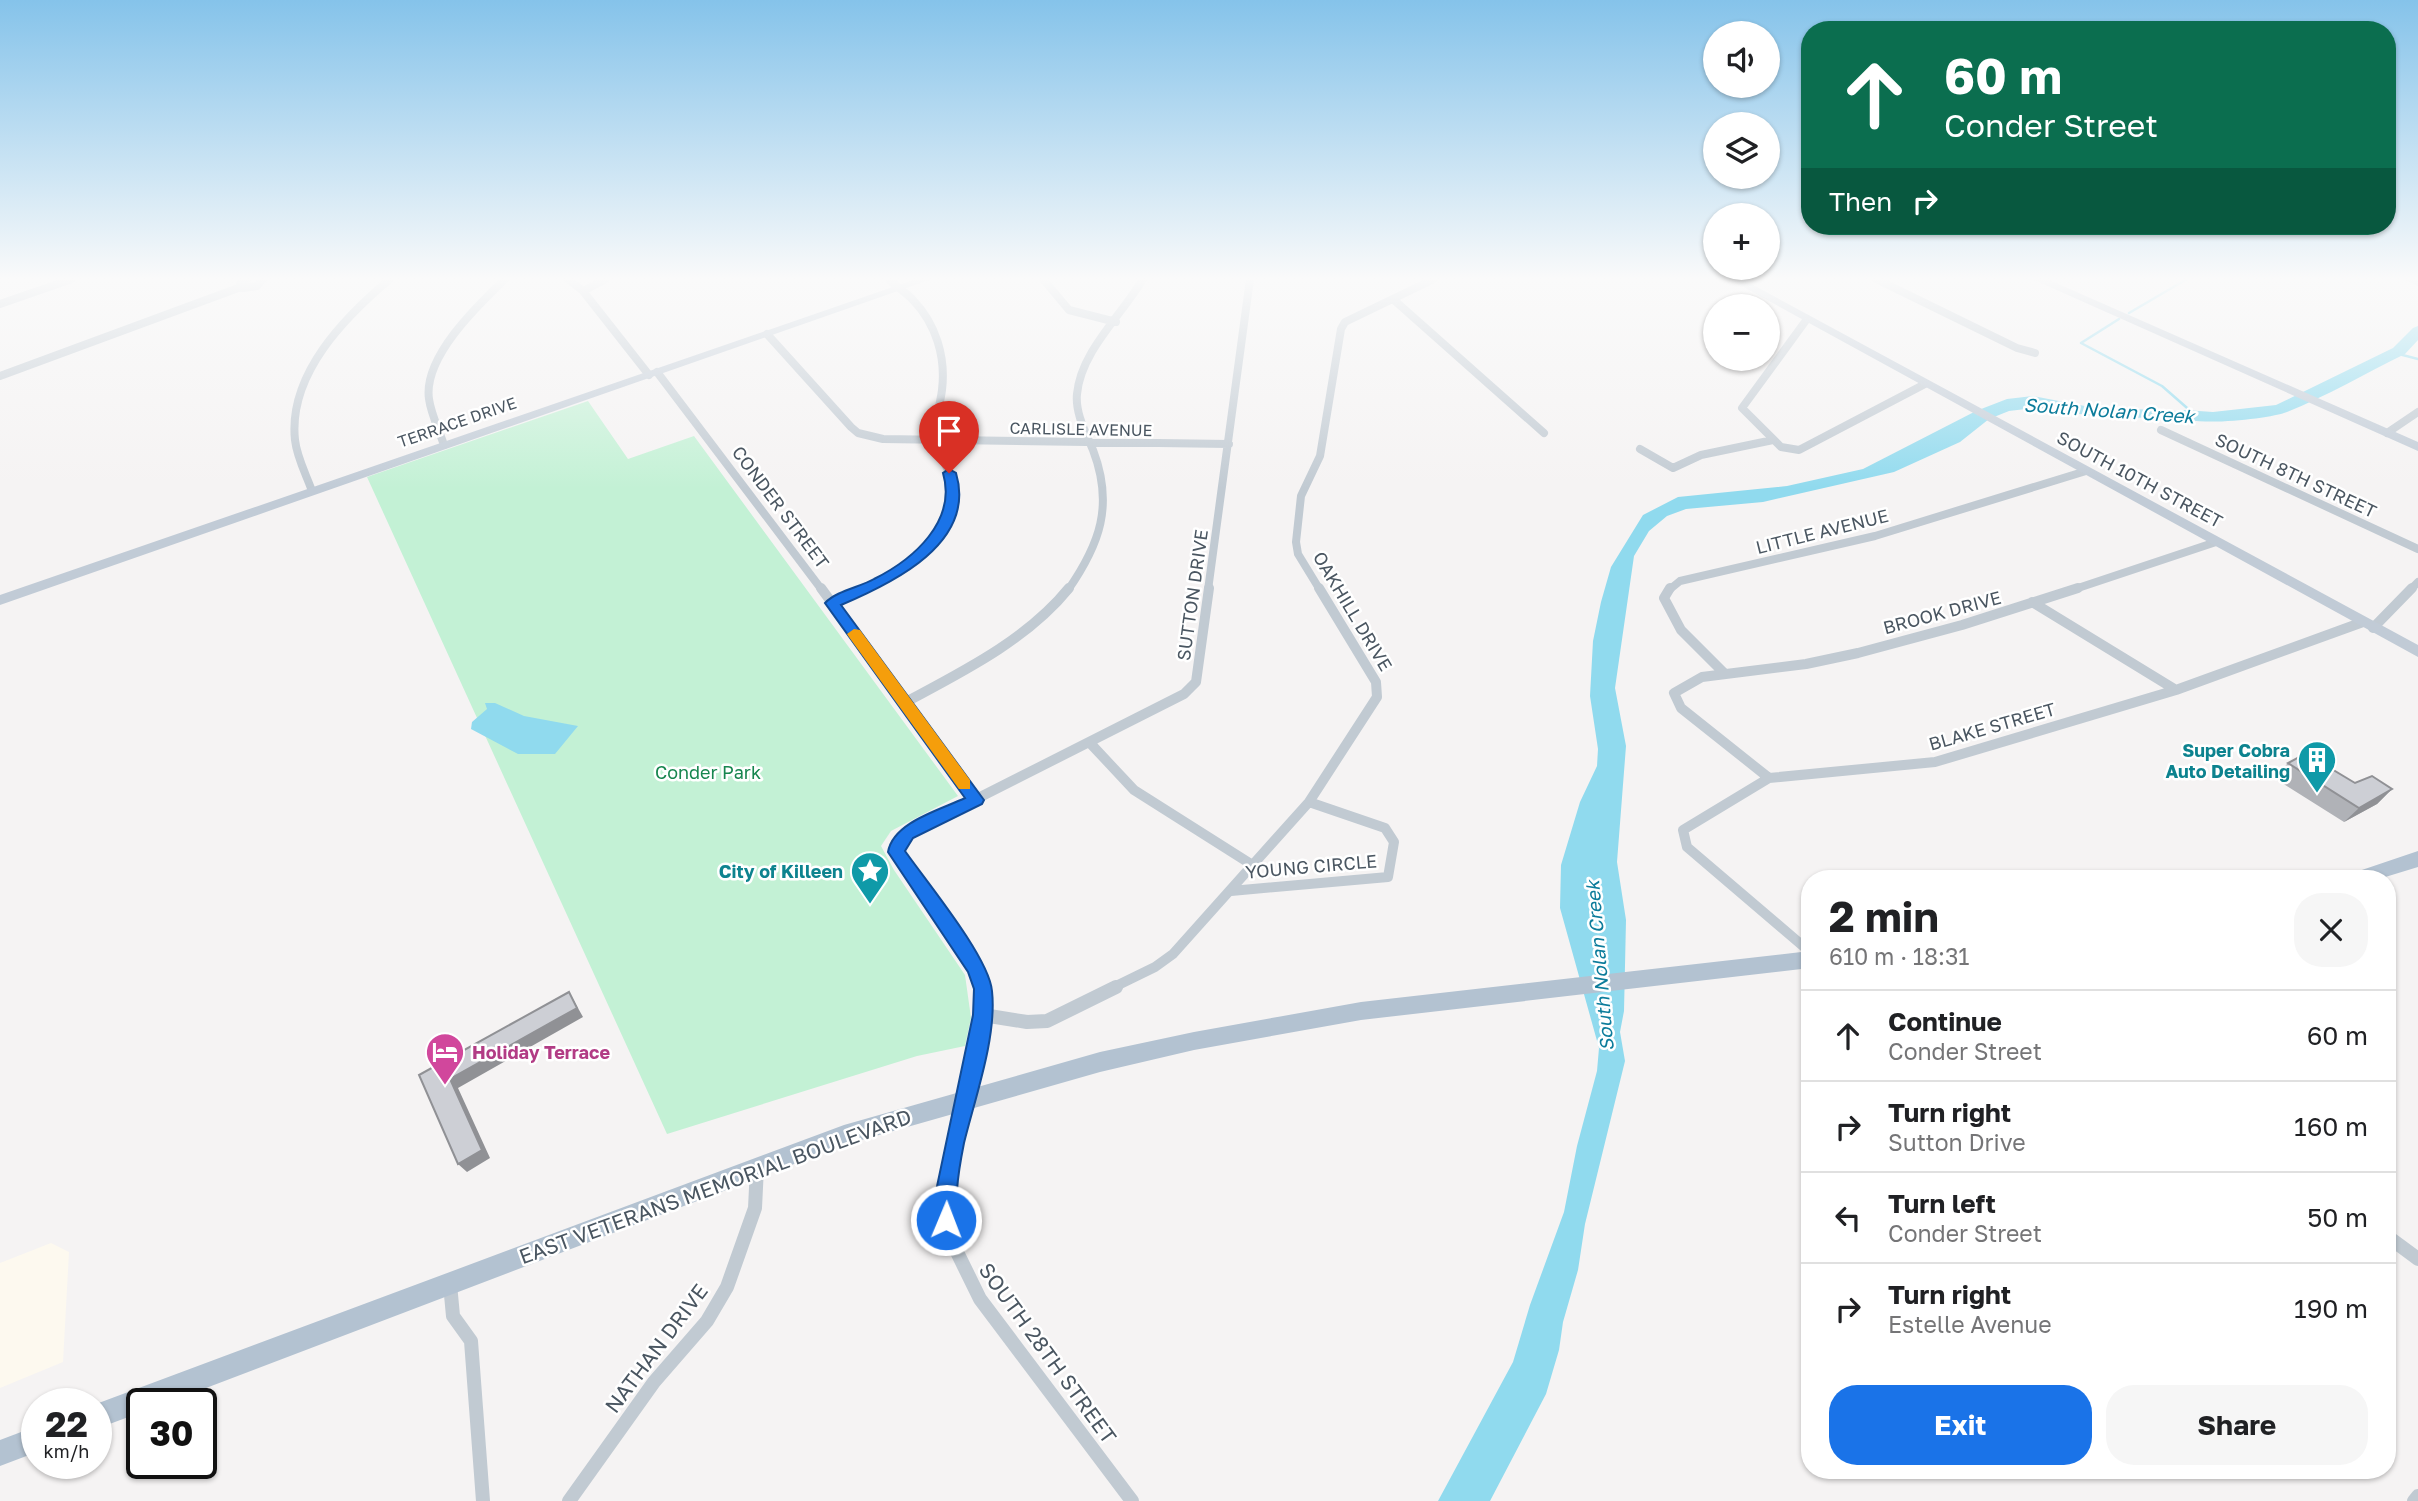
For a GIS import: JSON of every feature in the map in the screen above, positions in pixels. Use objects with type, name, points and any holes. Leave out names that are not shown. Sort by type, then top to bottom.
[{"type":"main road","points":[[2384,870],[2418,859]]},
{"type":"main road","name":"EAST VETERANS MEMORIAL BOULEVARD","points":[[112,1411],[845,1135],[1100,1062],[1194,1041],[1361,1011],[1688,971],[1801,961]]},
{"type":"main road","points":[[0,1453],[21,1445]]},
{"type":"street","points":[[0,376],[71,349]]},
{"type":"street","points":[[312,491],[295,437],[302,391],[322,349]]},
{"type":"street","points":[[444,349],[437,360],[428,397],[444,445]]},
{"type":"street","name":"CONDER STREET","points":[[632,349],[832,603],[976,800]]},
{"type":"street","name":"TERRACE DRIVE","points":[[0,600],[723,349]]},
{"type":"street","name":"CARLISLE AVENUE","points":[[780,349],[858,433],[883,439],[1229,444]]},
{"type":"street","points":[[832,603],[882,582],[925,552],[943,528],[953,506],[954,487],[935,441],[944,367],[940,349]]},
{"type":"street","points":[[904,703],[1003,649],[1034,625],[1075,579],[1097,537],[1104,498],[1103,484],[1076,395],[1083,370],[1097,349]]},
{"type":"street","name":"SUTTON DRIVE","points":[[983,1015],[983,989],[976,968],[902,863],[897,852],[898,843],[907,834],[1184,694],[1196,682],[1241,349]]},
{"type":"street","name":"OAKHILL DRIVE","points":[[983,1015],[1027,1022],[1046,1021],[1155,967],[1173,954],[1309,802],[1377,697],[1378,690],[1298,554],[1296,541],[1301,496],[1320,456],[1338,349]]},
{"type":"street","points":[[1449,349],[1544,433]]},
{"type":"street","points":[[1785,349],[1742,408],[1781,447],[1799,450],[1925,384]]},
{"type":"street","name":"SOUTH 10TH STREET","points":[[1862,349],[2418,652]]},
{"type":"street","points":[[2021,349],[2035,353]]},
{"type":"street","points":[[2197,349],[2418,447]]},
{"type":"street","points":[[2387,433],[2418,412]]},
{"type":"street","name":"SOUTH 8TH STREET","points":[[2161,430],[2418,550]]},
{"type":"street","points":[[1640,449],[1673,468],[1701,455],[1773,440]]},
{"type":"street","name":"LITTLE AVENUE","points":[[1724,673],[1678,627],[1667,609],[1664,598],[1670,588],[1680,581],[1875,536],[2086,471]]},
{"type":"street","name":"BROOK DRIVE","points":[[1769,778],[1681,708],[1674,693],[1685,682],[1702,675],[1805,664],[1975,621],[2216,542]]},
{"type":"street","name":"BLAKE STREET","points":[[1801,945],[1687,847],[1683,830],[1769,778],[1935,762],[2176,690],[2368,625],[2418,582]]},
{"type":"street","points":[[2032,602],[2176,690]]},
{"type":"street","points":[[1090,743],[1134,790],[1254,866]]},
{"type":"street","name":"YOUNG CIRCLE","points":[[1231,891],[1388,877],[1394,842],[1385,828],[1309,802]]},
{"type":"street","points":[[967,1098],[983,1015]]},
{"type":"street","name":"SOUTH 28TH STREET","points":[[967,1098],[952,1153],[946,1191],[946,1220],[963,1274],[1132,1501]]},
{"type":"street","name":"NATHAN DRIVE","points":[[569,1501],[654,1382],[707,1321],[727,1287],[755,1208],[757,1167]]},
{"type":"street","points":[[2396,1243],[2418,1259]]},
{"type":"street","points":[[450,1284],[453,1316],[471,1341],[483,1501]]},
{"type":"street","points":[[2414,1501],[2418,1496]]},
{"type":"shaded area","points":[[51,1243],[69,1252],[63,1362],[0,1388],[0,1263]]},
{"type":"green space","name":"Conder Park","points":[[588,401],[628,459],[694,436],[958,796],[891,831],[881,846],[894,870],[965,975],[971,1018],[965,1046],[917,1056],[667,1134],[367,477]]},
{"type":"water","points":[[2033,396],[2090,407],[2198,412],[2213,417],[2110,418],[2034,408],[2009,411],[1989,419],[1960,442],[1894,472],[1763,502],[1686,509],[1667,516],[1649,531],[1634,556],[1615,688],[1626,746],[1617,862],[1626,920],[1624,1011],[1620,1032],[1625,1061],[1585,1224],[1578,1270],[1546,1394],[1490,1501],[1438,1501],[1513,1362],[1530,1305],[1564,1212],[1577,1146],[1597,1071],[1599,1048],[1560,908],[1561,865],[1580,802],[1597,766],[1598,749],[1590,696],[1593,641],[1611,567],[1643,515],[1678,497],[1787,486],[1863,469],[1976,411],[2007,399]]},
{"type":"water","points":[[485,703],[495,703],[524,716],[578,726],[555,754],[518,754],[471,729],[472,722],[487,709]]},
{"type":"building","points":[[2301,756],[2315,759],[2355,783],[2372,776],[2392,789],[2359,808],[2288,763]]},
{"type":"building","points":[[569,992],[577,1008],[450,1079],[482,1150],[458,1164],[419,1075]]},
{"type":"waterway","points":[[2092,349],[2162,386],[2194,414]]},
{"type":"waterway","name":"South Nolan Creek","points":[[2184,415],[2213,417],[2280,409],[2401,349]]},
{"type":"waterway","points":[[2395,353],[2418,359]]},
{"type":"slow traffic","points":[[854,634],[964,785]]},
{"type":"place","name":"Super Cobra Auto Detailing","points":[[2317,794]]},
{"type":"place","name":"City of Killeen","points":[[870,905]]},
{"type":"place","name":"Holiday Terrace","points":[[445,1086]]},
{"type":"route","points":[[946,1220],[946,1191],[952,1153],[967,1098],[983,1015],[983,989],[976,968],[897,852],[898,843],[907,834],[976,800],[832,603],[882,582],[925,552],[943,528],[953,506],[954,487],[949,473]]}]
